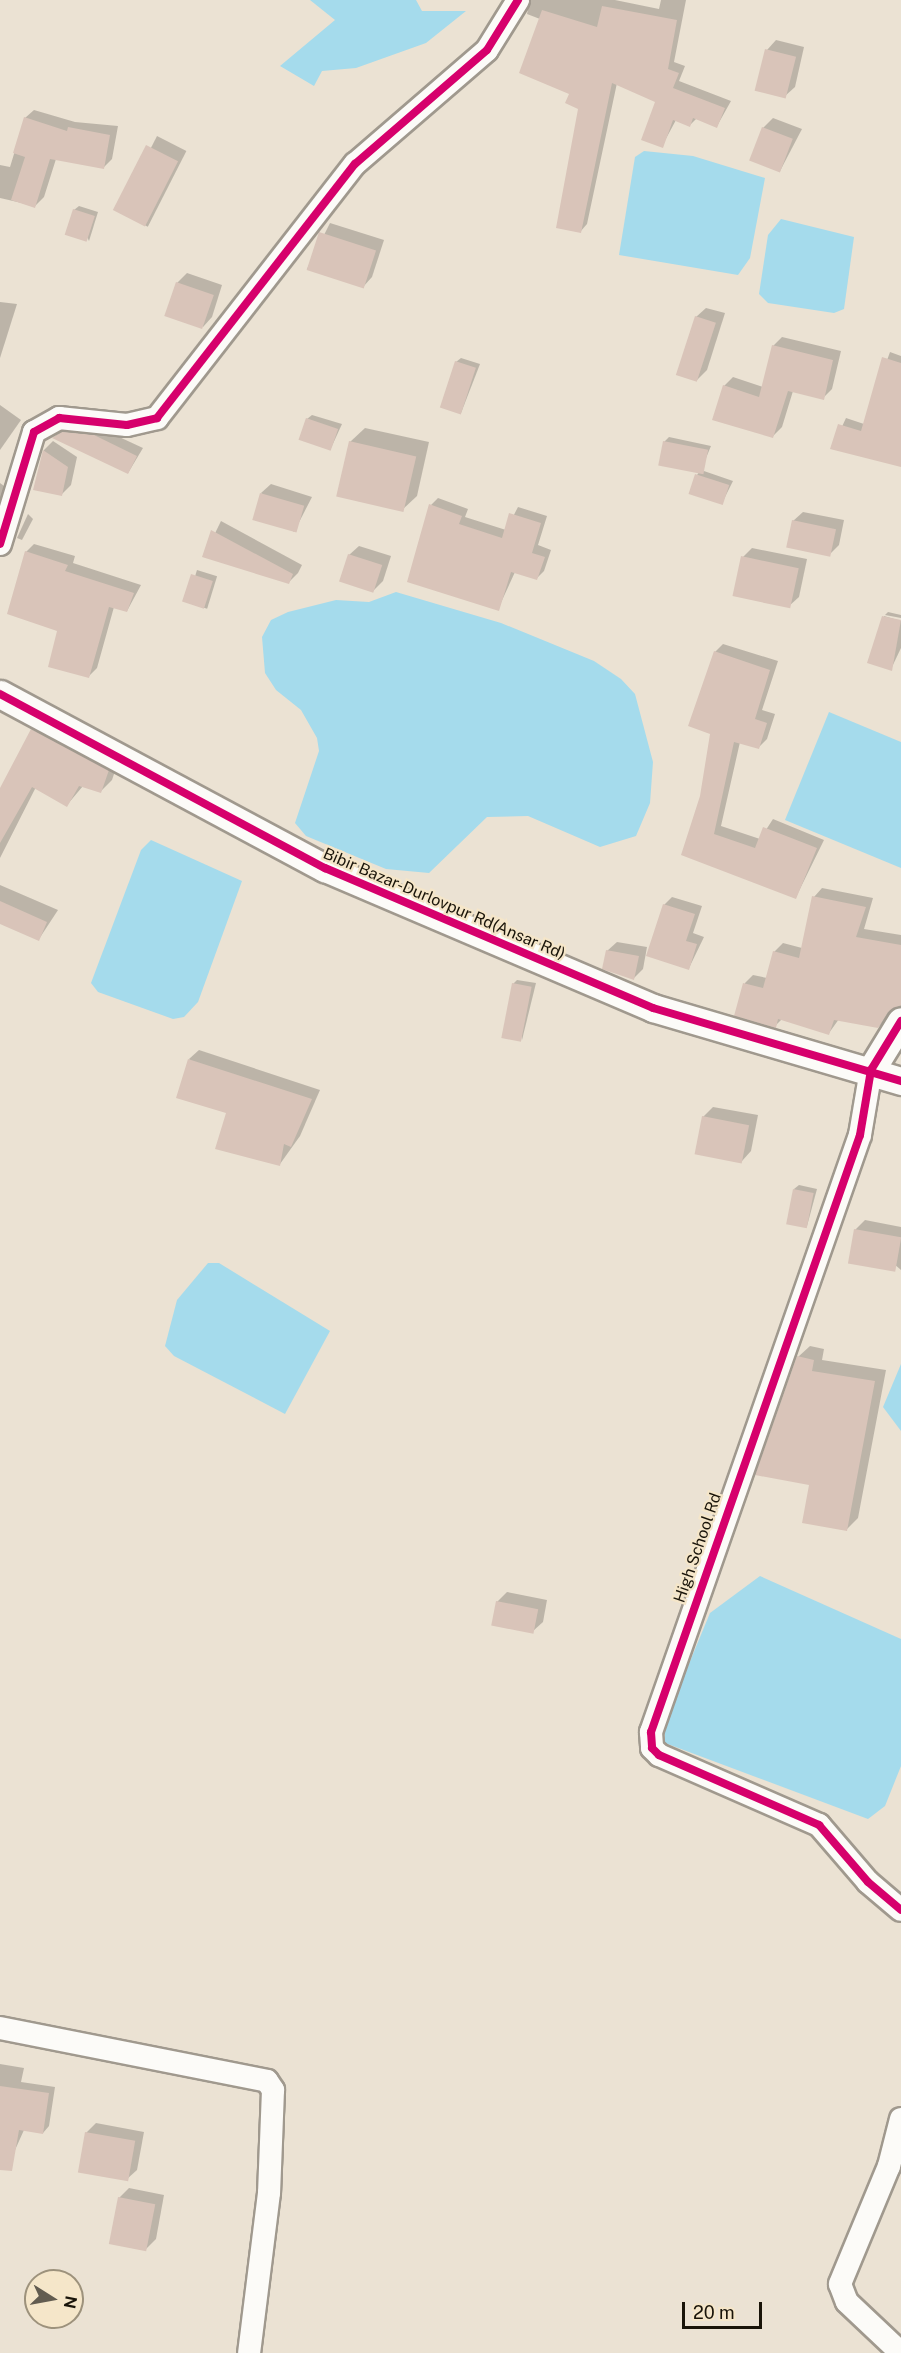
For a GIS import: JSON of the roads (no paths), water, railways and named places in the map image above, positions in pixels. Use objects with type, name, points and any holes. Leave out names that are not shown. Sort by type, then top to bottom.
[{"type":"street","points":[[0,544],[34,432],[59,418],[127,425],[157,418],[171,406],[355,164],[487,50],[518,0]]},
{"type":"street","name":"Bibir Bazar-Durlovpur Rd(Ansar Rd)","points":[[0,694],[326,868],[653,1008],[871,1070],[901,1081]]},
{"type":"street","points":[[871,1070],[901,1021]]},
{"type":"street","name":"High School Rd","points":[[871,1070],[860,1135],[651,1732],[652,1748],[659,1755],[819,1825],[868,1882],[901,1911]]},
{"type":"street","points":[[0,2028],[267,2081],[273,2090],[269,2193],[249,2353]]},
{"type":"street","points":[[901,2119],[889,2166],[840,2284],[847,2302],[901,2353]]},
{"type":"water","points":[[310,0],[416,0],[422,11],[466,11],[426,43],[356,68],[322,71],[314,86],[280,66],[335,20]]},
{"type":"water","points":[[644,151],[693,156],[765,178],[750,258],[738,275],[619,255],[635,157]]},
{"type":"water","points":[[781,219],[854,237],[844,309],[834,313],[768,303],[759,294],[768,235]]},
{"type":"water","points":[[396,592],[501,623],[594,661],[621,679],[635,694],[653,762],[650,803],[636,836],[600,847],[528,816],[487,817],[429,873],[386,869],[306,836],[295,823],[319,751],[317,738],[301,710],[276,690],[265,673],[262,637],[271,620],[288,612],[336,600],[369,602]]},
{"type":"water","points":[[829,712],[901,742],[901,868],[785,820]]},
{"type":"water","points":[[151,840],[242,881],[198,1002],[184,1017],[173,1019],[98,992],[91,983],[141,850]]},
{"type":"water","points":[[208,1263],[219,1263],[330,1331],[285,1414],[174,1356],[165,1346],[177,1300]]},
{"type":"water","points":[[901,1364],[901,1431],[883,1407]]},
{"type":"water","points":[[760,1576],[901,1639],[901,1766],[885,1806],[868,1819],[665,1743],[664,1724],[710,1613]]}]
